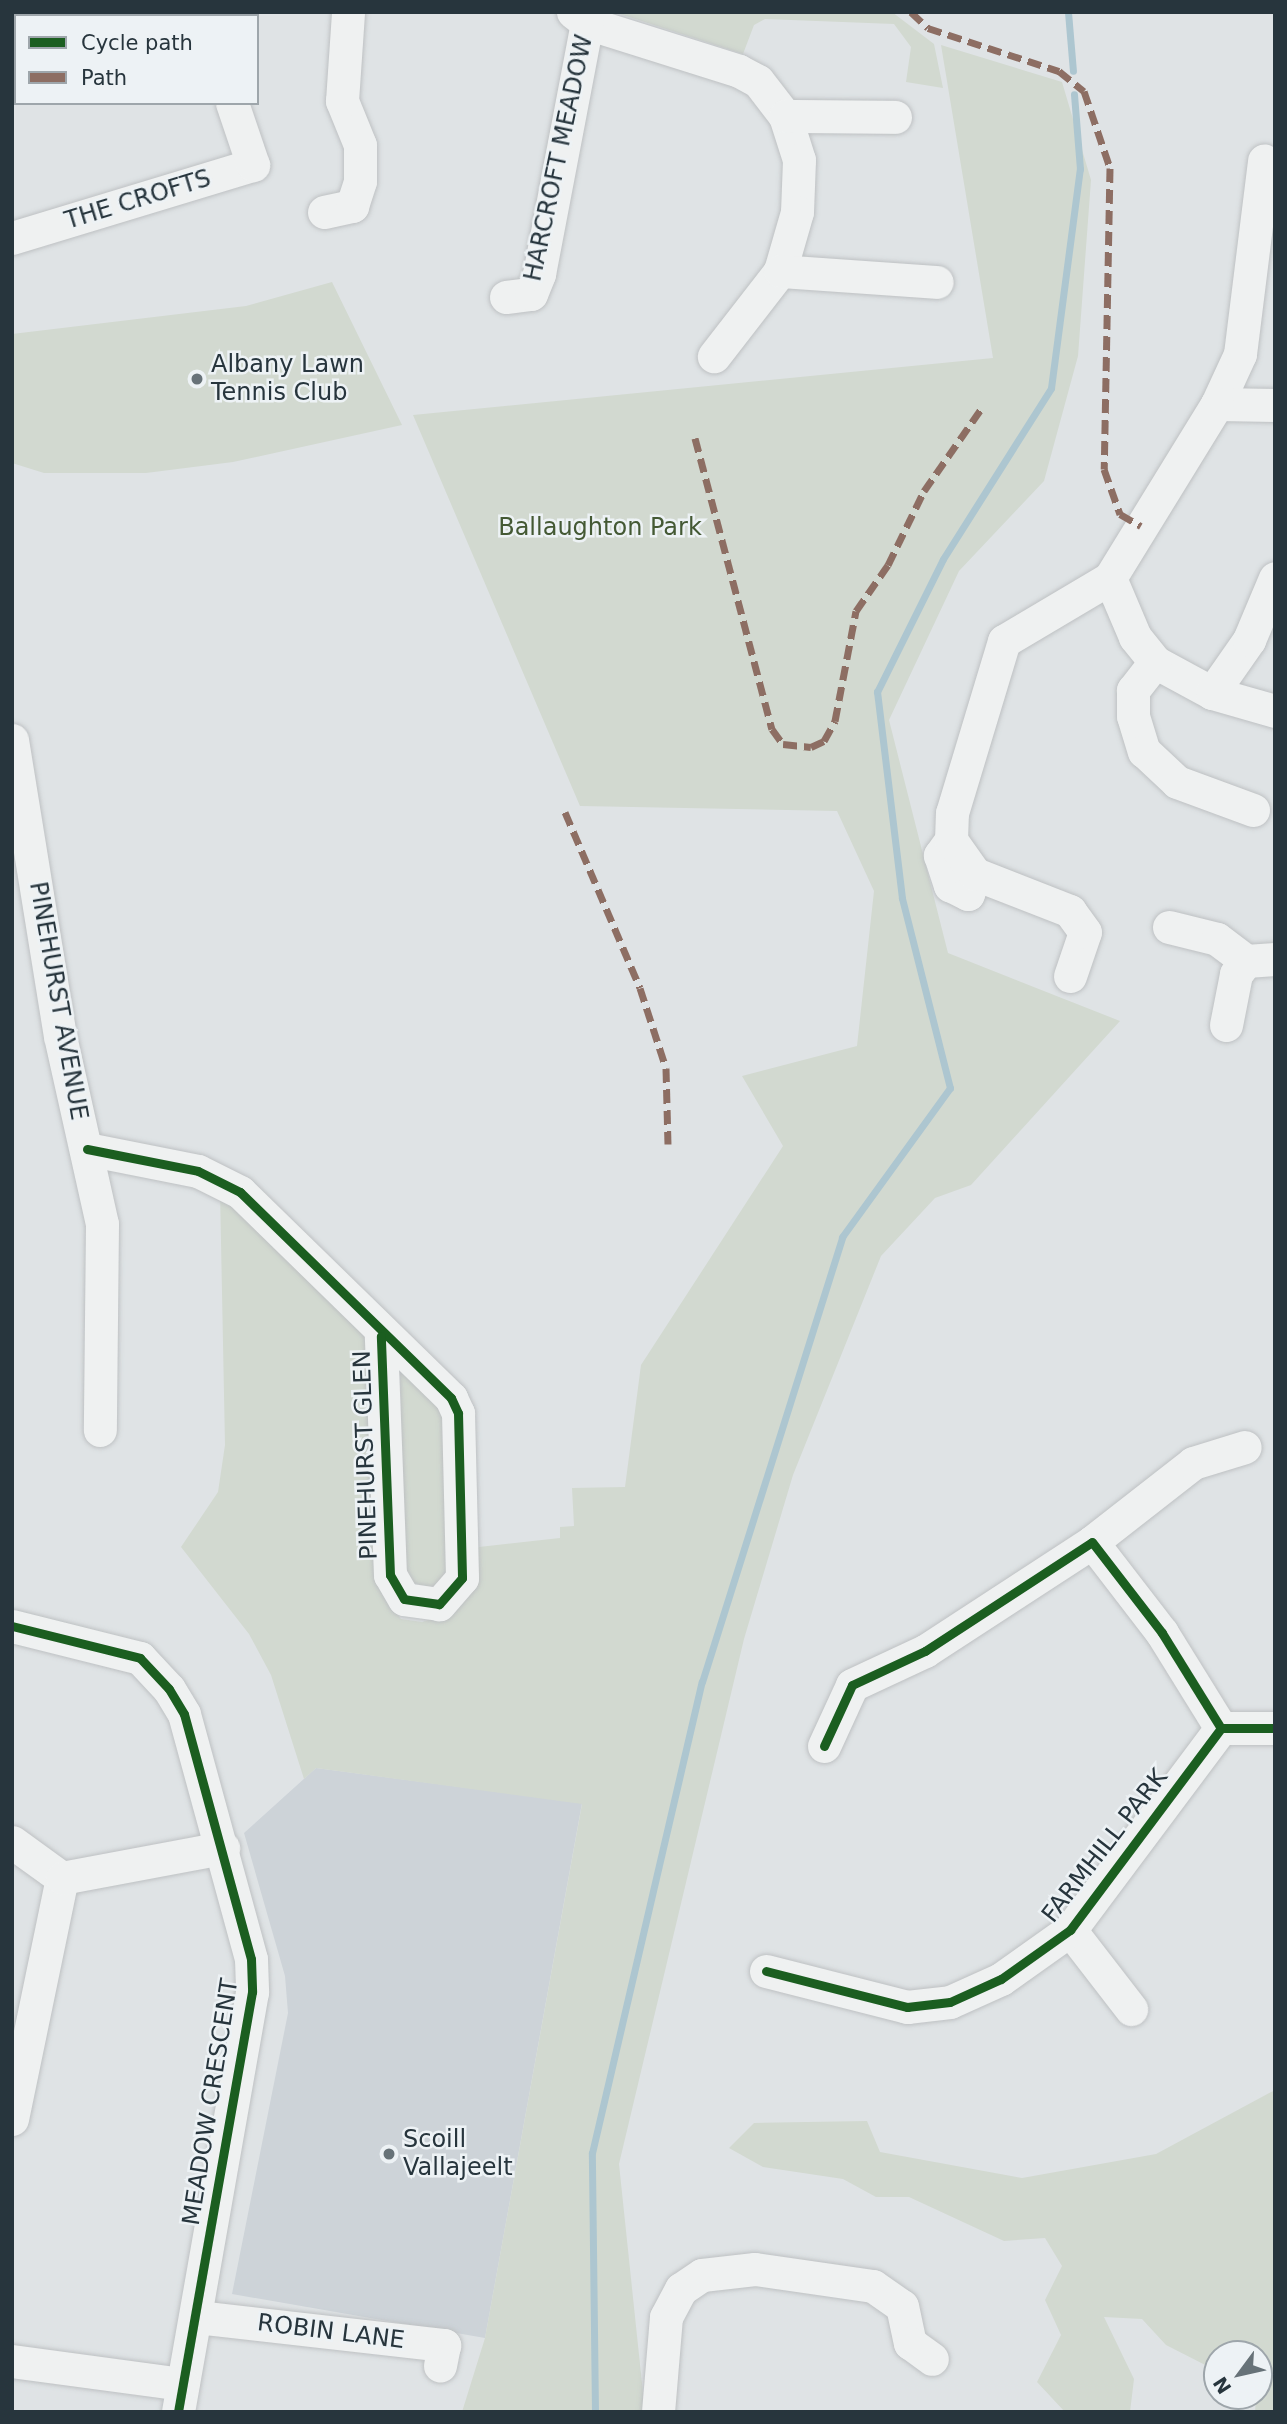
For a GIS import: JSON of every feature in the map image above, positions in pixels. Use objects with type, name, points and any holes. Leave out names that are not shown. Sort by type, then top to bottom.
[{"type":"street","points":[[348,12],[342,101],[360,145],[350,208]]},
{"type":"street","name":"HARCROFT MEADOW","points":[[526,299],[580,18],[739,71],[758,81],[785,116],[799,160],[797,212],[780,271],[714,356]]},
{"type":"street","name":"THE CROFTS","points":[[16,227],[253,165],[233,105]]},
{"type":"street","points":[[785,116],[895,117]]},
{"type":"street","points":[[1070,976],[1085,932],[1070,911],[975,874],[951,840],[952,813],[1004,641],[1110,578],[1217,404],[1261,312],[1266,242],[1264,160]]},
{"type":"street","points":[[780,271],[937,282]]},
{"type":"street","points":[[1217,404],[1275,405]]},
{"type":"street","points":[[1110,578],[1125,620],[1155,662],[1212,693],[1275,711]]},
{"type":"street","points":[[1212,693],[1249,640],[1275,578]]},
{"type":"street","points":[[1155,662],[1133,690],[1133,716],[1144,751],[1177,782],[1253,810]]},
{"type":"street","name":"PINEHURST AVENUE","points":[[12,740],[60,1036],[87,1149],[103,1245],[100,1430]]},
{"type":"street","points":[[1169,927],[1217,939],[1260,960],[1226,1024]]},
{"type":"street","name":"PINEHURST GLEN","points":[[87,1149],[198,1171],[240,1192],[381,1336],[451,1398],[458,1413],[462,1578],[439,1604],[404,1599],[390,1576],[381,1336]]},
{"type":"street","points":[[824,1746],[852,1685],[925,1651],[1092,1542],[1194,1463],[1245,1447]]},
{"type":"street","points":[[1092,1542],[1162,1633],[1221,1728],[1275,1728]]},
{"type":"street","name":"MEADOW CRESCENT","points":[[12,1626],[123,1652],[156,1672],[184,1714],[223,1848],[251,1959],[252,1992],[197,2317],[180,2398]]},
{"type":"street","name":"FARMHILL PARK","points":[[766,1971],[907,2007],[950,2002],[1001,1979],[1070,1930],[1221,1728]]},
{"type":"street","points":[[12,1842],[62,1878],[223,1848]]},
{"type":"street","points":[[12,2119],[62,1878]]},
{"type":"street","name":"FARMHILL PARK","points":[[1070,1930],[1131,2009]]},
{"type":"street","points":[[658,2412],[666,2317],[681,2289],[702,2275],[755,2269],[873,2286],[902,2306],[910,2343],[932,2359]]},
{"type":"street","name":"ROBIN LANE","points":[[197,2317],[444,2345],[440,2366]]},
{"type":"street","points":[[12,2361],[180,2398]]},
{"type":"shaded area","name":"Scoill Vallajeelt","points":[[316,1768],[582,1803],[485,2338],[232,2294],[288,2013],[285,1976],[244,1833]]},
{"type":"green space","points":[[614,12],[892,12],[934,44],[943,88],[906,82],[911,47],[894,24],[765,19],[754,25],[743,54]]},
{"type":"green space","name":"Ballaughton Park","points":[[941,45],[1062,82],[1091,180],[1078,356],[1044,481],[959,571],[889,720],[948,953],[1120,1021],[971,1185],[935,1198],[881,1256],[793,1475],[744,1639],[619,2164],[645,2412],[462,2412],[485,2338],[582,1804],[316,1768],[304,1779],[271,1675],[249,1634],[181,1547],[218,1492],[225,1445],[220,1191],[368,1336],[382,1594],[401,1619],[422,1622],[455,1611],[469,1596],[472,1552],[479,1547],[560,1538],[560,1527],[574,1526],[572,1488],[625,1487],[641,1365],[783,1146],[742,1076],[857,1046],[874,891],[837,811],[580,806],[413,415],[993,358]]},
{"type":"green space","name":"Albany Lawn Tennis Club","points":[[332,282],[402,425],[233,462],[146,473],[44,473],[12,463],[12,334],[246,306]]},
{"type":"green space","points":[[400,1369],[445,1407],[446,1576],[431,1588],[405,1580]]},
{"type":"green space","points":[[1275,2090],[1275,2412],[1255,2412],[1273,2410],[1273,2340],[1203,2340],[1203,2364],[1166,2345],[1142,2319],[1104,2317],[1134,2379],[1130,2412],[1065,2412],[1037,2382],[1061,2335],[1045,2300],[1062,2266],[1045,2238],[1004,2241],[909,2197],[876,2197],[843,2179],[763,2167],[729,2148],[754,2123],[867,2121],[880,2152],[1022,2178],[1156,2154]]},
{"type":"waterway","points":[[1068,12],[1073,71]]},
{"type":"waterway","points":[[595,2412],[592,2153],[702,1682],[842,1237],[950,1088],[902,898],[877,692],[943,559],[1051,388],[1080,169],[1074,94]]},
{"type":"marked path","points":[[911,12],[928,28],[1059,71],[1084,91],[1110,168],[1104,469],[1120,514],[1141,526]]},
{"type":"marked path","points":[[695,438],[772,729],[783,744],[811,747],[824,741],[835,721],[856,611],[888,565],[924,491],[983,406]]},
{"type":"marked path","points":[[565,812],[640,988],[666,1068],[668,1144]]},
{"type":"cycle path","points":[[87,1149],[198,1171],[240,1192],[451,1398],[458,1413],[462,1578],[439,1604],[404,1599],[390,1575],[381,1336]]},
{"type":"cycle path","points":[[824,1746],[852,1685],[925,1651],[1092,1542],[1162,1633],[1221,1728]]},
{"type":"cycle path","points":[[12,1626],[140,1658],[169,1689],[184,1714],[251,1959],[252,1992],[178,2412]]},
{"type":"cycle path","points":[[766,1971],[907,2007],[950,2002],[1001,1979],[1070,1930],[1221,1728],[1275,1728]]},
{"type":"place","name":"Albany Lawn Tennis Club","points":[[197,379]]},
{"type":"place","name":"Scoill Vallajeelt","points":[[389,2154]]}]
